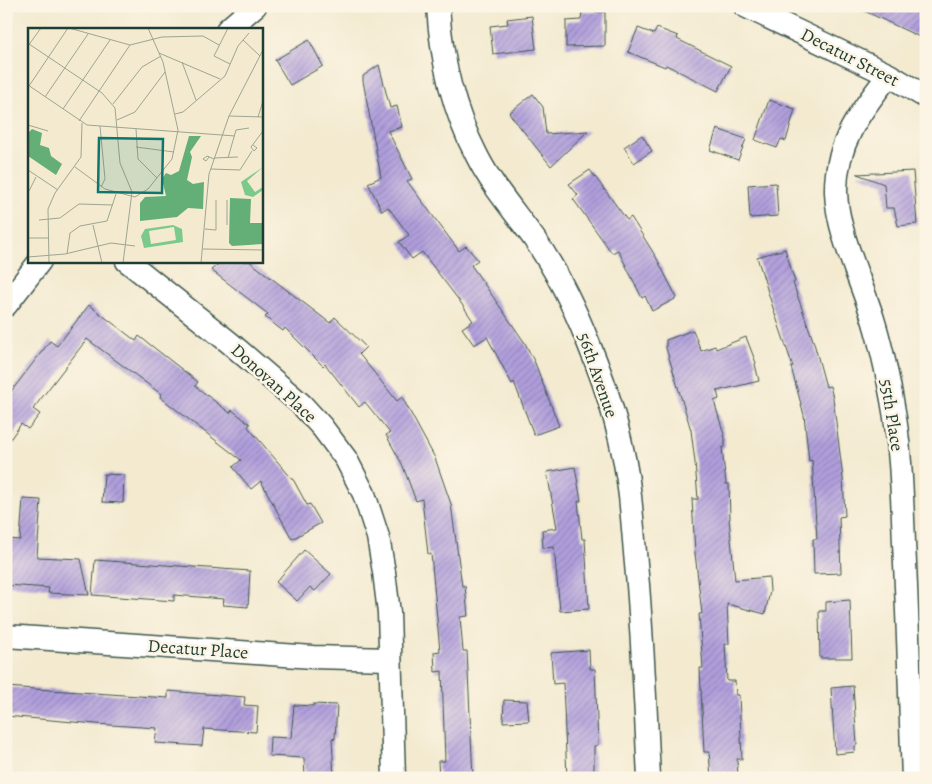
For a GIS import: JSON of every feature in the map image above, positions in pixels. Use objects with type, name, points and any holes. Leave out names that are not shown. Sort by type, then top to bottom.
[{"type":"street","points":[[229,28],[255,6]]},
{"type":"street","name":"56th Avenue","points":[[438,6],[442,48],[456,108],[476,155],[489,177],[536,242],[566,292],[588,342],[604,385],[616,426],[630,503],[642,644],[649,778]]},
{"type":"street","name":"Decatur Street","points":[[746,6],[889,75],[926,97]]},
{"type":"street","name":"55th Place","points":[[889,75],[866,104],[846,139],[838,164],[836,192],[838,218],[874,321],[892,401],[900,468],[913,778]]},
{"type":"street","points":[[6,304],[39,262]]},
{"type":"street","name":"Donovan Place","points":[[128,262],[230,342],[294,398],[322,427],[346,459],[364,494],[378,537],[384,572],[387,596],[394,778]]},
{"type":"street","name":"Decatur Place","points":[[6,636],[313,657],[390,659]]},
{"type":"building","points":[[854,6],[926,6],[926,40]]},
{"type":"building","points":[[582,12],[605,12],[605,46],[566,47],[566,21],[581,20]]},
{"type":"building","points":[[532,16],[536,49],[493,54],[490,26],[508,24],[507,19]]},
{"type":"building","points":[[638,28],[654,34],[657,28],[678,36],[677,39],[731,66],[718,91],[666,65],[665,67],[628,52]]},
{"type":"building","points":[[309,40],[323,66],[290,85],[275,60]]},
{"type":"building","points":[[379,65],[390,108],[397,106],[402,127],[388,131],[412,179],[407,181],[459,251],[466,246],[478,260],[471,265],[525,343],[535,363],[559,426],[534,435],[514,382],[512,384],[487,337],[474,345],[462,328],[473,321],[422,252],[412,259],[399,242],[409,235],[388,207],[382,211],[368,183],[381,177],[363,76]]},
{"type":"building","points":[[533,94],[543,107],[546,134],[588,131],[551,166],[509,113]]},
{"type":"building","points":[[769,100],[795,109],[786,141],[781,139],[777,148],[755,140]]},
{"type":"building","points":[[717,129],[746,139],[738,160],[710,150]]},
{"type":"building","points":[[642,135],[652,151],[634,163],[624,147]]},
{"type":"building","points":[[590,170],[627,220],[631,217],[656,257],[677,298],[652,311],[645,296],[642,298],[618,250],[612,253],[573,199],[578,195],[569,184]]},
{"type":"building","points":[[913,171],[917,224],[898,226],[894,208],[886,208],[884,184],[857,174]]},
{"type":"building","points":[[776,183],[778,216],[750,218],[748,185]]},
{"type":"building","points":[[785,249],[795,282],[793,283],[814,343],[826,387],[830,386],[833,398],[843,478],[845,516],[839,517],[841,573],[814,574],[813,539],[817,539],[812,460],[809,461],[804,415],[791,367],[793,367],[757,257]]},
{"type":"building","points":[[221,262],[250,262],[330,323],[335,317],[366,347],[359,354],[397,401],[402,397],[435,458],[451,504],[462,586],[465,586],[468,616],[460,617],[463,651],[467,651],[473,778],[439,778],[438,761],[445,761],[442,671],[435,672],[434,652],[440,651],[431,554],[428,554],[422,499],[416,501],[402,464],[386,435],[390,433],[365,402],[359,407],[325,364],[323,366],[285,328],[283,331],[265,317],[268,314],[211,270]]},
{"type":"building","points":[[89,305],[136,341],[139,336],[198,382],[195,386],[230,413],[232,410],[250,424],[248,427],[294,481],[307,505],[310,504],[321,523],[292,539],[261,481],[251,489],[233,467],[241,460],[160,397],[161,394],[87,339],[33,409],[40,414],[28,429],[21,424],[6,445],[6,398],[50,341],[57,346]]},
{"type":"building","points":[[693,330],[701,351],[715,346],[716,349],[746,337],[756,363],[759,381],[717,391],[719,399],[714,401],[725,438],[725,447],[722,448],[726,484],[729,484],[729,519],[735,580],[769,577],[770,591],[765,614],[727,604],[729,644],[725,644],[727,681],[735,681],[736,695],[739,695],[742,759],[737,759],[738,778],[711,778],[709,752],[704,752],[700,668],[703,668],[699,614],[702,614],[695,553],[692,499],[698,499],[695,462],[691,430],[666,348],[666,340]]},
{"type":"building","points":[[575,467],[581,501],[578,501],[582,539],[585,539],[589,609],[560,611],[554,547],[543,548],[542,530],[557,528],[547,472]]},
{"type":"building","points":[[104,474],[124,475],[123,503],[102,502]]},
{"type":"building","points":[[23,499],[41,500],[37,557],[81,559],[89,595],[48,593],[49,588],[6,585],[6,539],[20,540]]},
{"type":"building","points":[[304,550],[331,574],[315,591],[310,587],[297,601],[276,582]]},
{"type":"building","points":[[95,560],[250,571],[248,607],[223,605],[224,599],[174,595],[174,601],[92,595]]},
{"type":"building","points":[[850,600],[852,658],[820,658],[819,611],[826,611],[826,602]]},
{"type":"building","points":[[589,650],[590,669],[595,669],[598,745],[594,746],[594,778],[567,778],[563,683],[553,684],[551,653]]},
{"type":"building","points":[[853,686],[857,745],[855,746],[855,752],[835,754],[831,688]]},
{"type":"building","points":[[6,687],[168,698],[168,691],[245,697],[244,705],[258,706],[256,732],[204,729],[202,746],[155,743],[157,728],[6,716]]},
{"type":"building","points":[[504,700],[527,701],[529,721],[503,722]]},
{"type":"building","points":[[313,704],[337,705],[335,739],[332,738],[334,778],[305,778],[304,758],[269,756],[270,737],[291,738],[294,705],[313,706]]}]
